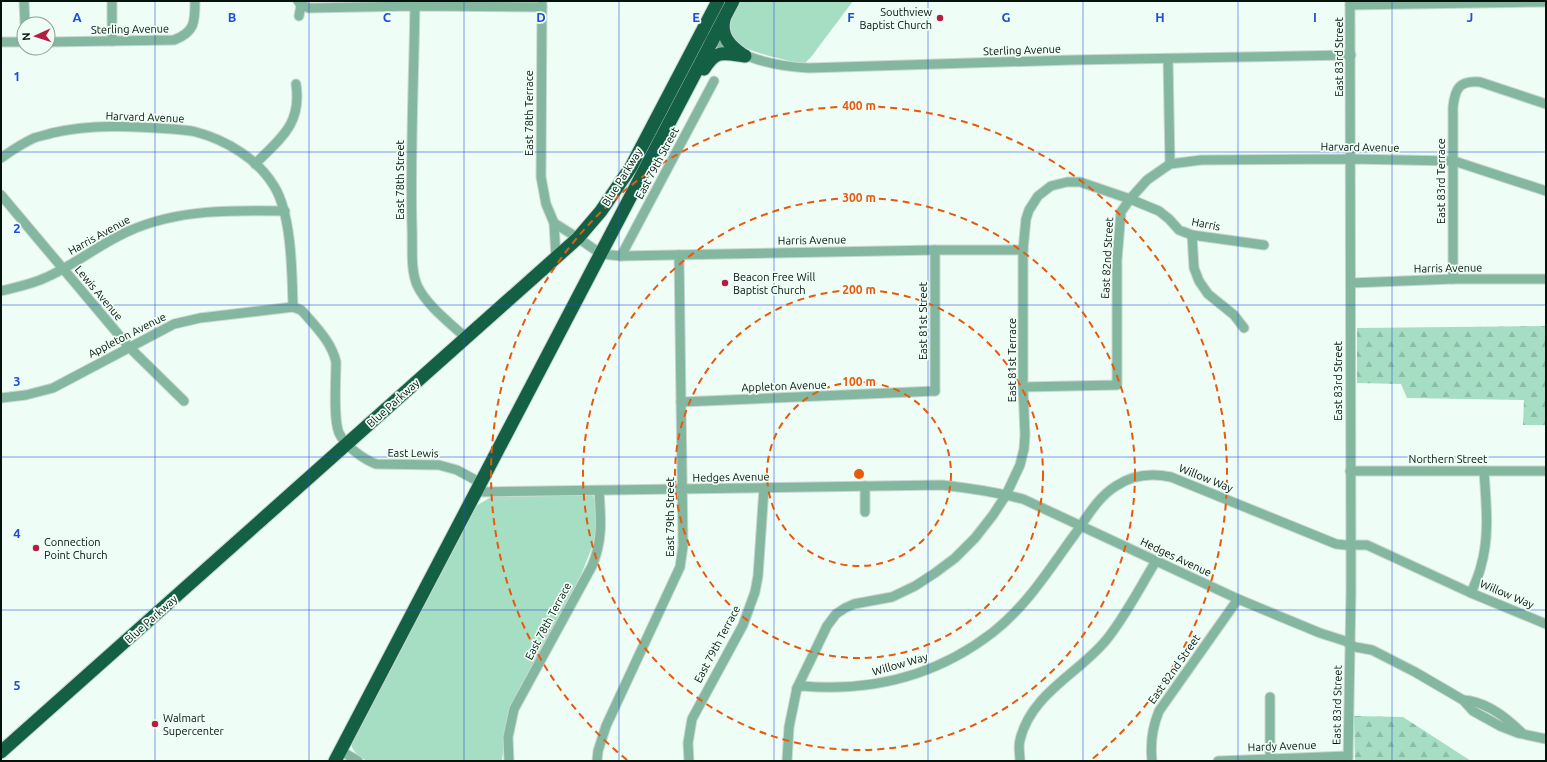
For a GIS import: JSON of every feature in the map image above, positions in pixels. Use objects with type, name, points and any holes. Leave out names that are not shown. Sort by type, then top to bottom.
[{"type":"highway","name":"Blue Parkway","points":[[338,756],[681,101],[706,37],[718,1]]},
{"type":"highway","name":"Blue Parkway","points":[[1,752],[578,238],[601,211],[631,166],[706,37],[724,18],[733,1]]},
{"type":"highway","points":[[724,18],[723,28],[726,38],[733,48],[745,56]]},
{"type":"highway","points":[[681,101],[696,84],[710,60],[715,56],[723,53],[745,56]]},
{"type":"street","points":[[24,1],[25,16]]},
{"type":"street","points":[[112,1],[112,41]]},
{"type":"street","name":"Sterling Avenue","points":[[56,42],[174,40],[186,34],[191,29],[195,18],[195,1]]},
{"type":"street","points":[[1350,3],[1546,2]]},
{"type":"street","points":[[299,16],[300,3],[309,8],[415,3],[542,4]]},
{"type":"street","name":"East 78th Street","points":[[415,3],[411,196],[414,271],[417,285],[423,294],[434,308],[466,338]]},
{"type":"street","name":"East 83rd Street","points":[[1348,759],[1350,644],[1351,284],[1350,3]]},
{"type":"street","name":"East 78th Terrace","points":[[542,4],[542,177],[546,204],[554,222],[556,258]]},
{"type":"street","name":"Sterling Avenue","points":[[706,37],[745,56],[772,64],[810,68],[1168,58],[1351,55]]},
{"type":"street","points":[[1,42],[16,42]]},
{"type":"street","points":[[1168,58],[1170,164]]},
{"type":"street","name":"East 79th Street","points":[[621,256],[714,81]]},
{"type":"street","name":"East 83rd Terrace","points":[[1453,279],[1454,102],[1457,90],[1461,84],[1470,81],[1480,82],[1546,104]]},
{"type":"street","points":[[255,164],[286,133],[292,124],[298,104],[296,84]]},
{"type":"street","name":"Harvard Avenue","points":[[1,158],[11,150],[35,138],[66,130],[108,127],[151,127],[195,132],[211,137],[240,152],[255,164],[274,186],[281,199],[284,210],[292,269],[294,307]]},
{"type":"street","name":"Harvard Avenue","points":[[1170,164],[1201,160],[1351,159],[1454,161],[1546,191]]},
{"type":"street","name":"East 82nd Street","points":[[1023,386],[1117,385],[1117,260],[1121,212],[1130,199],[1148,180],[1170,164]]},
{"type":"street","name":"Harris","points":[[1026,221],[1029,210],[1038,196],[1051,186],[1067,182],[1080,182],[1130,199],[1159,211],[1179,230],[1192,236],[1264,244]]},
{"type":"street","name":"Lewis Avenue","points":[[1,195],[129,347],[184,401]]},
{"type":"street","name":"Harris Avenue","points":[[1,291],[29,285],[63,270],[128,231],[157,220],[177,216],[219,212],[284,210]]},
{"type":"street","name":"East 81st Terrace","points":[[787,761],[789,727],[797,688],[827,626],[836,614],[854,604],[892,597],[915,586],[955,558],[975,538],[993,515],[1006,494],[1020,465],[1024,449],[1025,435],[1023,386],[1024,250],[1026,221]]},
{"type":"street","points":[[554,222],[601,254]]},
{"type":"street","points":[[1192,236],[1194,268],[1199,281],[1208,294],[1234,315],[1244,328]]},
{"type":"street","name":"Harris Avenue","points":[[601,254],[621,256],[935,250],[1024,250]]},
{"type":"street","name":"East 81st Street","points":[[935,250],[937,393]]},
{"type":"street","name":"East 79th Street","points":[[597,761],[598,751],[606,726],[680,567],[684,546],[679,255]]},
{"type":"street","name":"Harris Avenue","points":[[1351,284],[1453,279],[1546,279]]},
{"type":"street","name":"Appleton Avenue","points":[[1,398],[26,395],[53,388],[129,347],[174,324],[183,321],[294,307]]},
{"type":"street","name":"East Lewis","points":[[294,307],[304,313],[334,353],[336,362],[337,423],[340,434],[358,454],[366,460],[376,464],[440,465],[457,470],[479,487]]},
{"type":"street","name":"Appleton Avenue","points":[[681,402],[937,393]]},
{"type":"street","name":"Northern Street","points":[[1350,471],[1546,471]]},
{"type":"street","points":[[1472,593],[1481,566],[1487,538],[1484,471]]},
{"type":"street","name":"Willow Way","points":[[797,688],[802,686],[846,688],[886,683],[924,672],[960,655],[993,633],[1019,609],[1101,499],[1116,486],[1139,476],[1161,475],[1171,477],[1336,544],[1367,545],[1472,593],[1546,624]]},
{"type":"street","name":"Hedges Avenue","points":[[479,487],[599,491],[942,485],[1006,494],[1023,499],[1238,599],[1350,644],[1372,650],[1409,668],[1463,700],[1474,711],[1487,720],[1510,731],[1546,739]]},
{"type":"street","points":[[865,486],[865,512]]},
{"type":"street","name":"East 79th Terrace","points":[[689,761],[688,742],[692,719],[743,625],[755,592],[758,576],[764,488]]},
{"type":"street","name":"East 78th Terrace","points":[[509,761],[508,737],[514,709],[598,553],[601,535],[599,491]]},
{"type":"street","points":[[1020,761],[1020,740],[1033,712],[1048,692],[1083,664],[1106,640],[1121,620],[1156,561]]},
{"type":"street","name":"East 82nd Street","points":[[1152,761],[1151,736],[1158,711],[1238,599]]},
{"type":"street","points":[[1270,697],[1270,758]]},
{"type":"street","points":[[338,756],[358,761]]},
{"type":"street","name":"Hardy Avenue","points":[[1218,761],[1270,758],[1348,759]]},
{"type":"green space","points":[[740,1],[853,1],[811,57],[805,63],[800,63],[762,54],[741,46],[734,41],[730,36],[729,27]]},
{"type":"green space","points":[[1546,326],[1546,425],[1523,425],[1524,400],[1407,398],[1401,384],[1357,383],[1357,328]]},
{"type":"green space","points":[[592,495],[595,498],[596,528],[593,545],[580,577],[518,692],[506,725],[502,761],[367,761],[357,754],[351,743],[476,506],[491,497]]},
{"type":"green space","points":[[1354,716],[1403,717],[1471,761],[1355,761]]},
{"type":"place","name":"Southview Baptist Church","points":[[940,18]]},
{"type":"place","name":"Beacon Free Will Baptist Church","points":[[725,283]]},
{"type":"place","name":"Connection Point Church","points":[[36,548]]},
{"type":"place","name":"Walmart Supercenter","points":[[155,724]]}]
